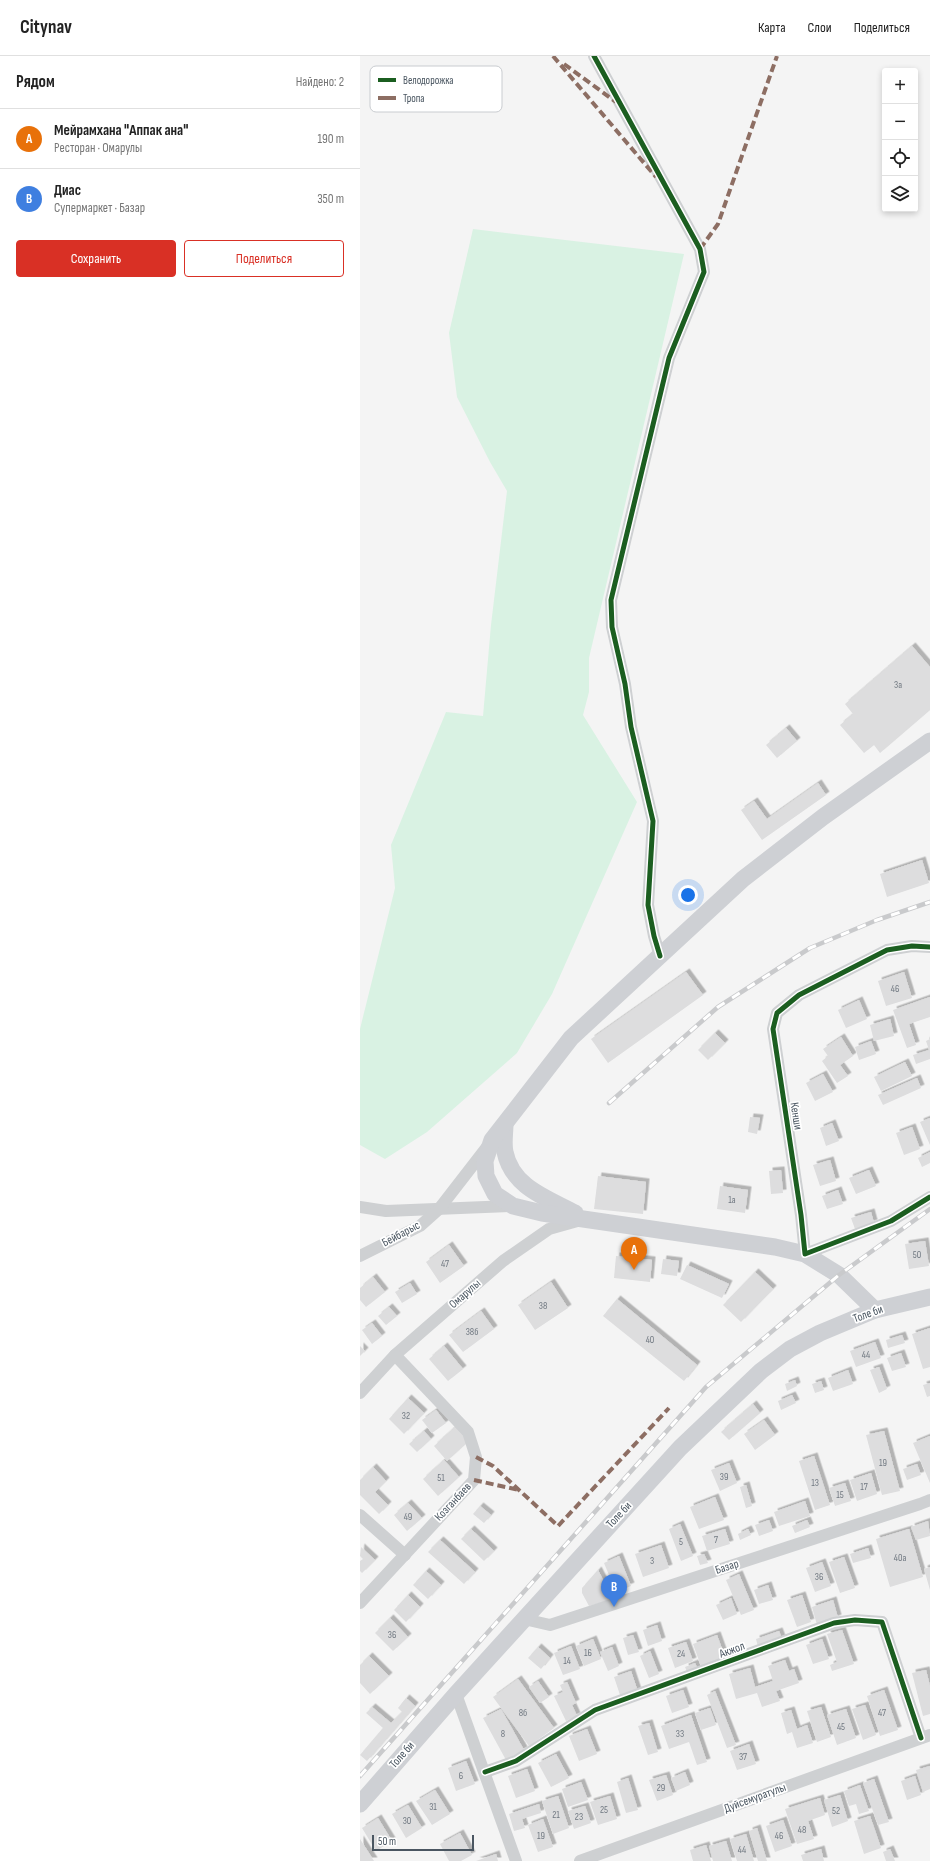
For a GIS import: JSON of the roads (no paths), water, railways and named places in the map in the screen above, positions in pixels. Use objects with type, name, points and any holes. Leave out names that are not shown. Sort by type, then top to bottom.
[{"type":"main road","points":[[875,1310],[839,1275],[805,1254],[775,1247],[542,1213],[514,1206],[495,1194],[486,1176],[485,1161],[492,1140],[571,1038],[743,879],[823,817],[930,741]]},
{"type":"main road","points":[[505,1124],[505,1151],[511,1171],[527,1188],[586,1219]]},
{"type":"main road","name":"Толе би","points":[[360,1804],[456,1694],[680,1448],[761,1371],[790,1349],[820,1333],[875,1310],[930,1297]]},
{"type":"street","points":[[594,56],[700,249],[704,272],[668,358],[611,600],[612,627],[625,684],[631,727],[653,821],[648,905],[654,936],[660,956]]},
{"type":"street","name":"Кенши","points":[[805,1254],[801,1215],[773,1028],[777,1013],[799,995],[887,950],[912,946],[930,947]]},
{"type":"street","name":"Бейбарыс","points":[[360,1256],[420,1226],[439,1208],[492,1140]]},
{"type":"street","points":[[805,1254],[891,1221],[930,1196]]},
{"type":"street","points":[[360,1207],[386,1211],[514,1206]]},
{"type":"street","name":"Омарулы","points":[[360,1393],[395,1355],[503,1261],[549,1229],[586,1219]]},
{"type":"street","name":"Козганбаев","points":[[360,1603],[474,1480],[476,1457],[468,1432],[395,1355]]},
{"type":"street","name":"Базар","points":[[524,1619],[550,1625],[930,1500]]},
{"type":"street","points":[[360,1515],[405,1555]]},
{"type":"street","name":"Акжол","points":[[485,1772],[516,1761],[595,1710],[834,1623],[855,1620],[882,1622],[925,1736]]},
{"type":"street","points":[[456,1694],[516,1861]]},
{"type":"street","name":"Дуйсемуратулы","points":[[580,1861],[925,1736]]},
{"type":"railway","points":[[609,1103],[718,1007],[810,948],[877,920],[930,902]]},
{"type":"railway","points":[[360,1776],[706,1387],[839,1275],[930,1209]]},
{"type":"place","name":"Мейрамхана \"Аппак ана\"","points":[[634,1270]]},
{"type":"place","name":"Диас","points":[[614,1607]]}]
